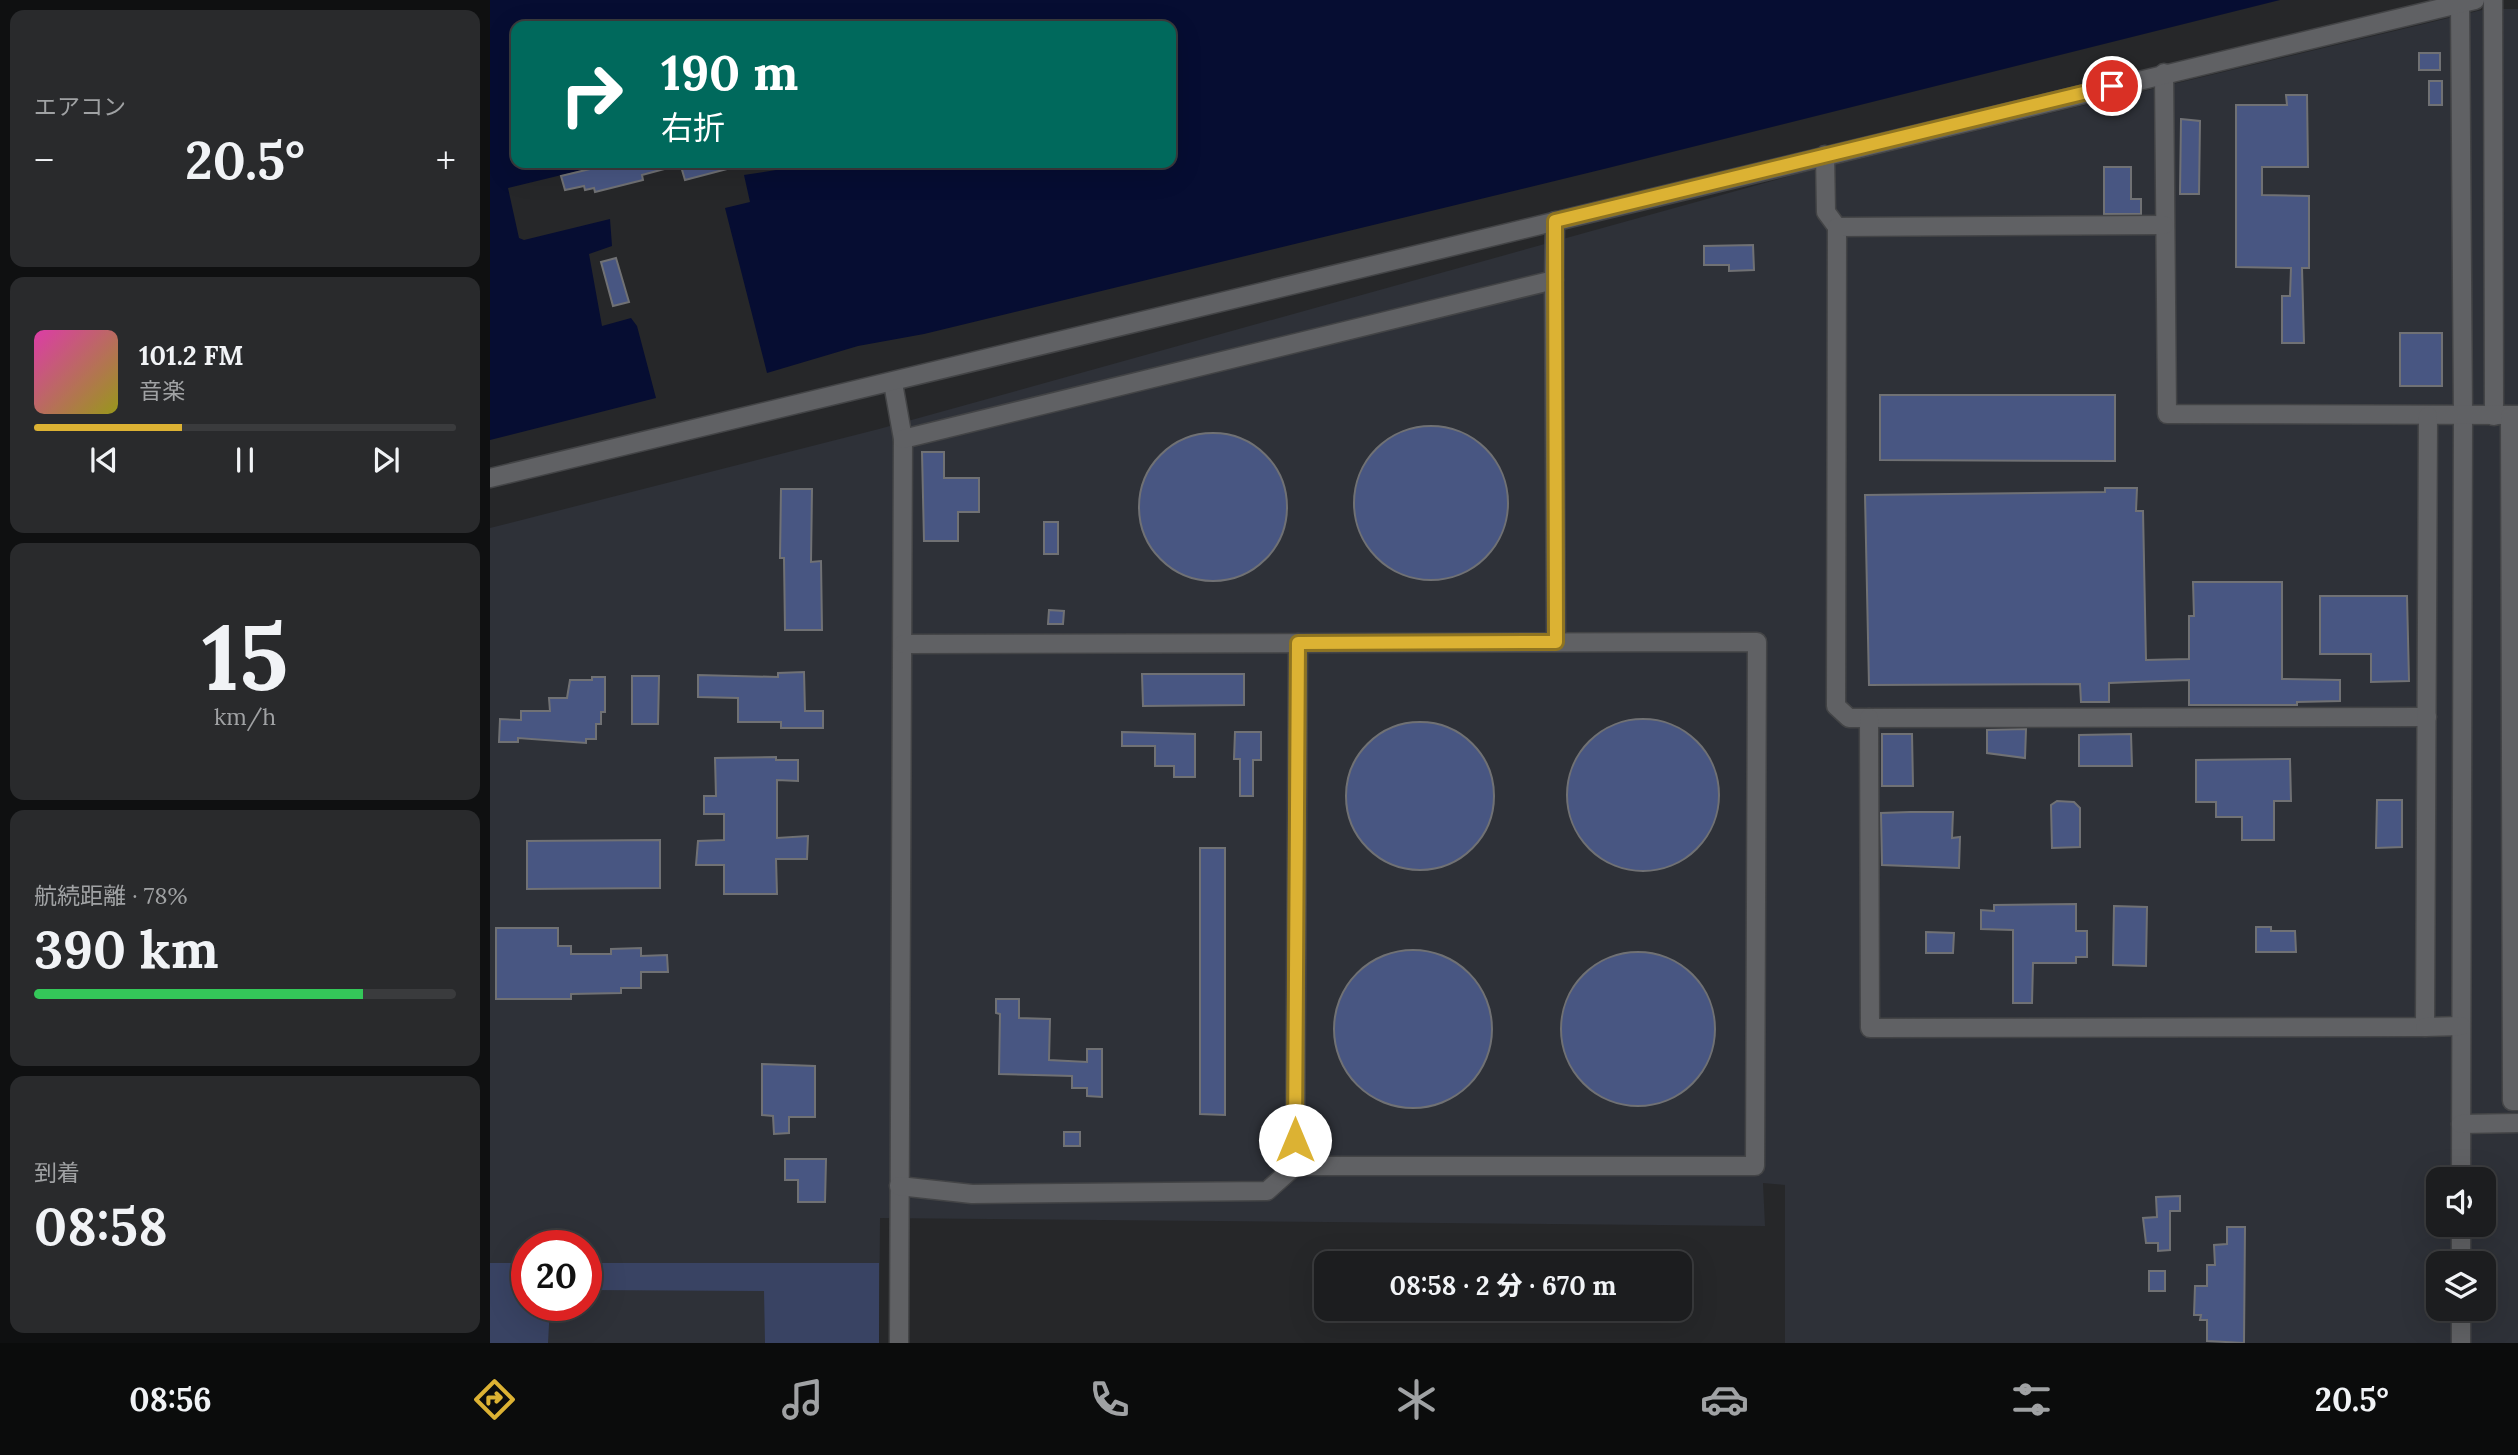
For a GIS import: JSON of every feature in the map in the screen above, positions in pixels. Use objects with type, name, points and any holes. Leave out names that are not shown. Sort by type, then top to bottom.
[{"type":"street","points":[[2493,0],[2516,718],[2512,1101],[2518,1101]]},
{"type":"street","points":[[490,478],[893,383],[2468,1],[2463,416],[2461,1167]]},
{"type":"street","points":[[2164,73],[2167,414],[2508,416]]},
{"type":"street","points":[[1825,155],[1826,212],[1837,227],[1836,706],[1849,718],[2427,717]]},
{"type":"street","points":[[1555,221],[1556,642]]},
{"type":"street","points":[[1837,227],[2164,225]]},
{"type":"street","points":[[902,439],[1554,279]]},
{"type":"street","points":[[893,383],[902,439],[900,1343]]},
{"type":"street","points":[[2425,1027],[2428,416]]},
{"type":"street","points":[[900,1186],[972,1194],[1267,1191],[1295,1166],[1755,1166],[1757,642],[903,643]]},
{"type":"street","points":[[1295,1166],[1298,643]]},
{"type":"street","points":[[1869,718],[1870,1028],[2461,1026]]},
{"type":"street","points":[[2460,1124],[2518,1124]]},
{"type":"street","points":[[2461,1321],[2461,1343]]},
{"type":"shaded area","points":[[490,0],[2280,0],[1608,168],[924,334],[858,346],[767,373],[725,208],[750,202],[744,175],[775,168],[1176,168],[1176,21],[511,21],[511,168],[590,168],[508,188],[519,238],[524,240],[610,219],[612,246],[589,254],[602,326],[631,318],[637,326],[656,398],[490,440]]},
{"type":"shaded area","points":[[2486,9],[2518,9],[2518,1343],[1785,1343],[1785,1185],[1763,1183],[1765,1226],[880,1218],[879,1343],[490,1343],[490,528],[879,429],[1797,174]]},
{"type":"shaded area","points":[[490,1263],[511,1263],[511,1321],[549,1321],[548,1343],[490,1343]]},
{"type":"shaded area","points":[[602,1263],[879,1263],[879,1343],[765,1343],[764,1291],[602,1290]]},
{"type":"building","points":[[2419,53],[2440,53],[2440,70],[2419,70]]},
{"type":"building","points":[[2429,81],[2442,81],[2442,105],[2429,105]]},
{"type":"building","points":[[2286,95],[2307,95],[2308,167],[2262,167],[2262,195],[2309,196],[2309,268],[2302,268],[2304,343],[2282,343],[2282,296],[2290,296],[2291,268],[2236,267],[2236,105],[2287,105]]},
{"type":"building","points":[[2181,119],[2200,121],[2199,194],[2180,194]]},
{"type":"building","points":[[2104,167],[2131,167],[2131,199],[2141,199],[2141,214],[2104,214]]},
{"type":"building","points":[[594,168],[668,168],[642,175],[643,180],[595,192],[594,188],[585,190],[584,186],[565,190],[561,176]]},
{"type":"building","points":[[681,168],[731,168],[685,180]]},
{"type":"building","points":[[1753,245],[1754,270],[1729,271],[1729,265],[1704,265],[1704,246]]},
{"type":"building","points":[[616,258],[629,302],[613,306],[601,262]]},
{"type":"building","points":[[2400,333],[2442,333],[2442,386],[2400,386]]},
{"type":"building","points":[[1880,395],[2115,395],[2115,461],[1880,460]]},
{"type":"building","points":[[1431,426],[1460,432],[1485,449],[1502,474],[1508,503],[1502,532],[1485,557],[1460,574],[1431,580],[1402,574],[1377,557],[1360,532],[1354,503],[1360,474],[1377,449],[1402,432]]},
{"type":"building","points":[[1213,433],[1241,439],[1254,445],[1265,455],[1275,466],[1281,479],[1287,507],[1281,535],[1275,548],[1265,559],[1254,569],[1241,575],[1213,581],[1185,575],[1172,569],[1161,559],[1151,548],[1145,535],[1139,507],[1145,479],[1151,466],[1161,455],[1172,445],[1185,439]]},
{"type":"building","points":[[922,452],[944,452],[944,478],[979,478],[979,512],[958,512],[958,541],[924,541]]},
{"type":"building","points":[[2105,488],[2137,488],[2136,511],[2143,511],[2146,660],[2189,659],[2189,616],[2194,616],[2193,582],[2282,582],[2282,679],[2340,680],[2340,701],[2297,702],[2297,705],[2189,705],[2189,680],[2109,683],[2109,702],[2081,702],[2080,684],[1869,685],[1865,495],[2105,492]]},
{"type":"building","points":[[781,489],[812,489],[811,562],[821,561],[822,630],[785,630],[784,558],[780,558]]},
{"type":"building","points":[[1044,522],[1058,522],[1058,554],[1044,554]]},
{"type":"building","points":[[2320,596],[2407,596],[2409,681],[2371,682],[2371,654],[2320,654]]},
{"type":"building","points":[[1049,610],[1064,611],[1063,624],[1048,624]]},
{"type":"building","points":[[804,672],[805,711],[823,711],[823,728],[781,728],[781,722],[738,722],[738,698],[698,697],[698,675],[778,677],[778,673]]},
{"type":"building","points":[[1142,674],[1244,674],[1244,705],[1143,706]]},
{"type":"building","points":[[632,676],[659,676],[658,724],[632,724]]},
{"type":"building","points":[[592,677],[605,677],[605,712],[601,712],[601,724],[596,724],[596,739],[586,739],[586,743],[518,738],[518,742],[499,742],[500,719],[521,720],[521,711],[550,711],[549,698],[567,698],[570,680],[592,680]]},
{"type":"building","points":[[1643,719],[1672,725],[1697,741],[1713,766],[1719,795],[1713,824],[1697,849],[1672,865],[1643,871],[1614,865],[1589,849],[1573,824],[1567,795],[1573,766],[1589,741],[1614,725]]},
{"type":"building","points":[[1420,722],[1448,728],[1461,734],[1472,744],[1482,755],[1488,768],[1494,796],[1488,824],[1482,837],[1472,848],[1461,858],[1448,864],[1420,870],[1392,864],[1379,858],[1368,848],[1358,837],[1352,824],[1346,796],[1352,768],[1358,755],[1368,744],[1379,734],[1392,728]]},
{"type":"building","points":[[2026,729],[2025,758],[1987,753],[1987,730]]},
{"type":"building","points":[[1122,732],[1195,734],[1195,777],[1174,777],[1174,766],[1155,766],[1155,746],[1122,746]]},
{"type":"building","points":[[1235,732],[1261,732],[1261,760],[1253,760],[1253,796],[1240,796],[1240,759],[1234,759]]},
{"type":"building","points":[[1882,734],[1912,734],[1913,786],[1882,786]]},
{"type":"building","points":[[2131,734],[2132,766],[2079,766],[2079,735]]},
{"type":"building","points":[[776,757],[776,760],[798,760],[798,781],[777,780],[777,838],[808,836],[807,859],[776,859],[777,894],[724,894],[724,865],[696,865],[698,841],[724,840],[724,814],[704,814],[704,796],[716,796],[715,758]]},
{"type":"building","points":[[2290,759],[2291,801],[2274,801],[2274,840],[2242,840],[2242,817],[2216,817],[2216,802],[2196,802],[2196,760]]},
{"type":"building","points":[[2377,800],[2402,800],[2402,847],[2376,848]]},
{"type":"building","points":[[2057,801],[2074,802],[2080,808],[2080,847],[2052,848],[2051,805]]},
{"type":"building","points":[[1953,812],[1952,838],[1960,837],[1959,868],[1882,865],[1881,813]]},
{"type":"building","points":[[660,840],[660,888],[527,889],[527,841]]},
{"type":"building","points":[[1200,848],[1225,848],[1225,1115],[1200,1114]]},
{"type":"building","points":[[2076,904],[2076,931],[2087,931],[2087,957],[2076,957],[2076,963],[2033,963],[2032,1003],[2013,1003],[2013,930],[1981,929],[1981,910],[1994,911],[1994,905]]},
{"type":"building","points":[[2114,906],[2147,907],[2146,966],[2113,965]]},
{"type":"building","points":[[2256,927],[2271,927],[2271,931],[2295,931],[2296,952],[2256,952]]},
{"type":"building","points":[[496,928],[558,928],[558,946],[571,946],[571,954],[611,954],[611,949],[641,948],[641,956],[667,955],[668,972],[641,972],[641,988],[621,988],[621,993],[571,994],[571,999],[496,999]]},
{"type":"building","points":[[1926,932],[1954,933],[1953,953],[1926,953]]},
{"type":"building","points":[[1413,950],[1443,956],[1469,973],[1486,999],[1492,1029],[1486,1059],[1469,1085],[1443,1102],[1413,1108],[1383,1102],[1357,1085],[1340,1059],[1334,1029],[1340,999],[1357,973],[1383,956]]},
{"type":"building","points":[[1638,952],[1667,958],[1692,975],[1709,1000],[1715,1029],[1709,1058],[1692,1083],[1667,1100],[1638,1106],[1609,1100],[1584,1083],[1567,1058],[1561,1029],[1567,1000],[1584,975],[1609,958]]},
{"type":"building","points":[[996,999],[1019,999],[1019,1018],[1050,1019],[1049,1060],[1087,1062],[1087,1049],[1102,1049],[1102,1097],[1087,1096],[1087,1088],[1072,1088],[1072,1076],[999,1074],[1000,1014],[996,1013]]},
{"type":"building","points":[[762,1064],[815,1066],[815,1117],[789,1117],[789,1133],[774,1134],[773,1116],[762,1115]]},
{"type":"building","points":[[1064,1132],[1080,1132],[1080,1146],[1064,1146]]},
{"type":"building","points":[[785,1159],[826,1159],[825,1202],[798,1202],[798,1180],[785,1180]]},
{"type":"building","points":[[2180,1196],[2180,1211],[2170,1211],[2170,1250],[2158,1251],[2158,1243],[2146,1243],[2143,1218],[2157,1217],[2156,1197]]},
{"type":"building","points":[[2227,1227],[2245,1227],[2244,1343],[2207,1341],[2207,1320],[2200,1320],[2201,1315],[2194,1315],[2195,1286],[2207,1286],[2207,1265],[2215,1265],[2214,1245],[2227,1244]]},
{"type":"building","points":[[2149,1271],[2165,1271],[2165,1291],[2149,1291]]},
{"type":"route","points":[[1295,1140],[1298,643],[1556,642],[1555,221],[2112,86]]}]
